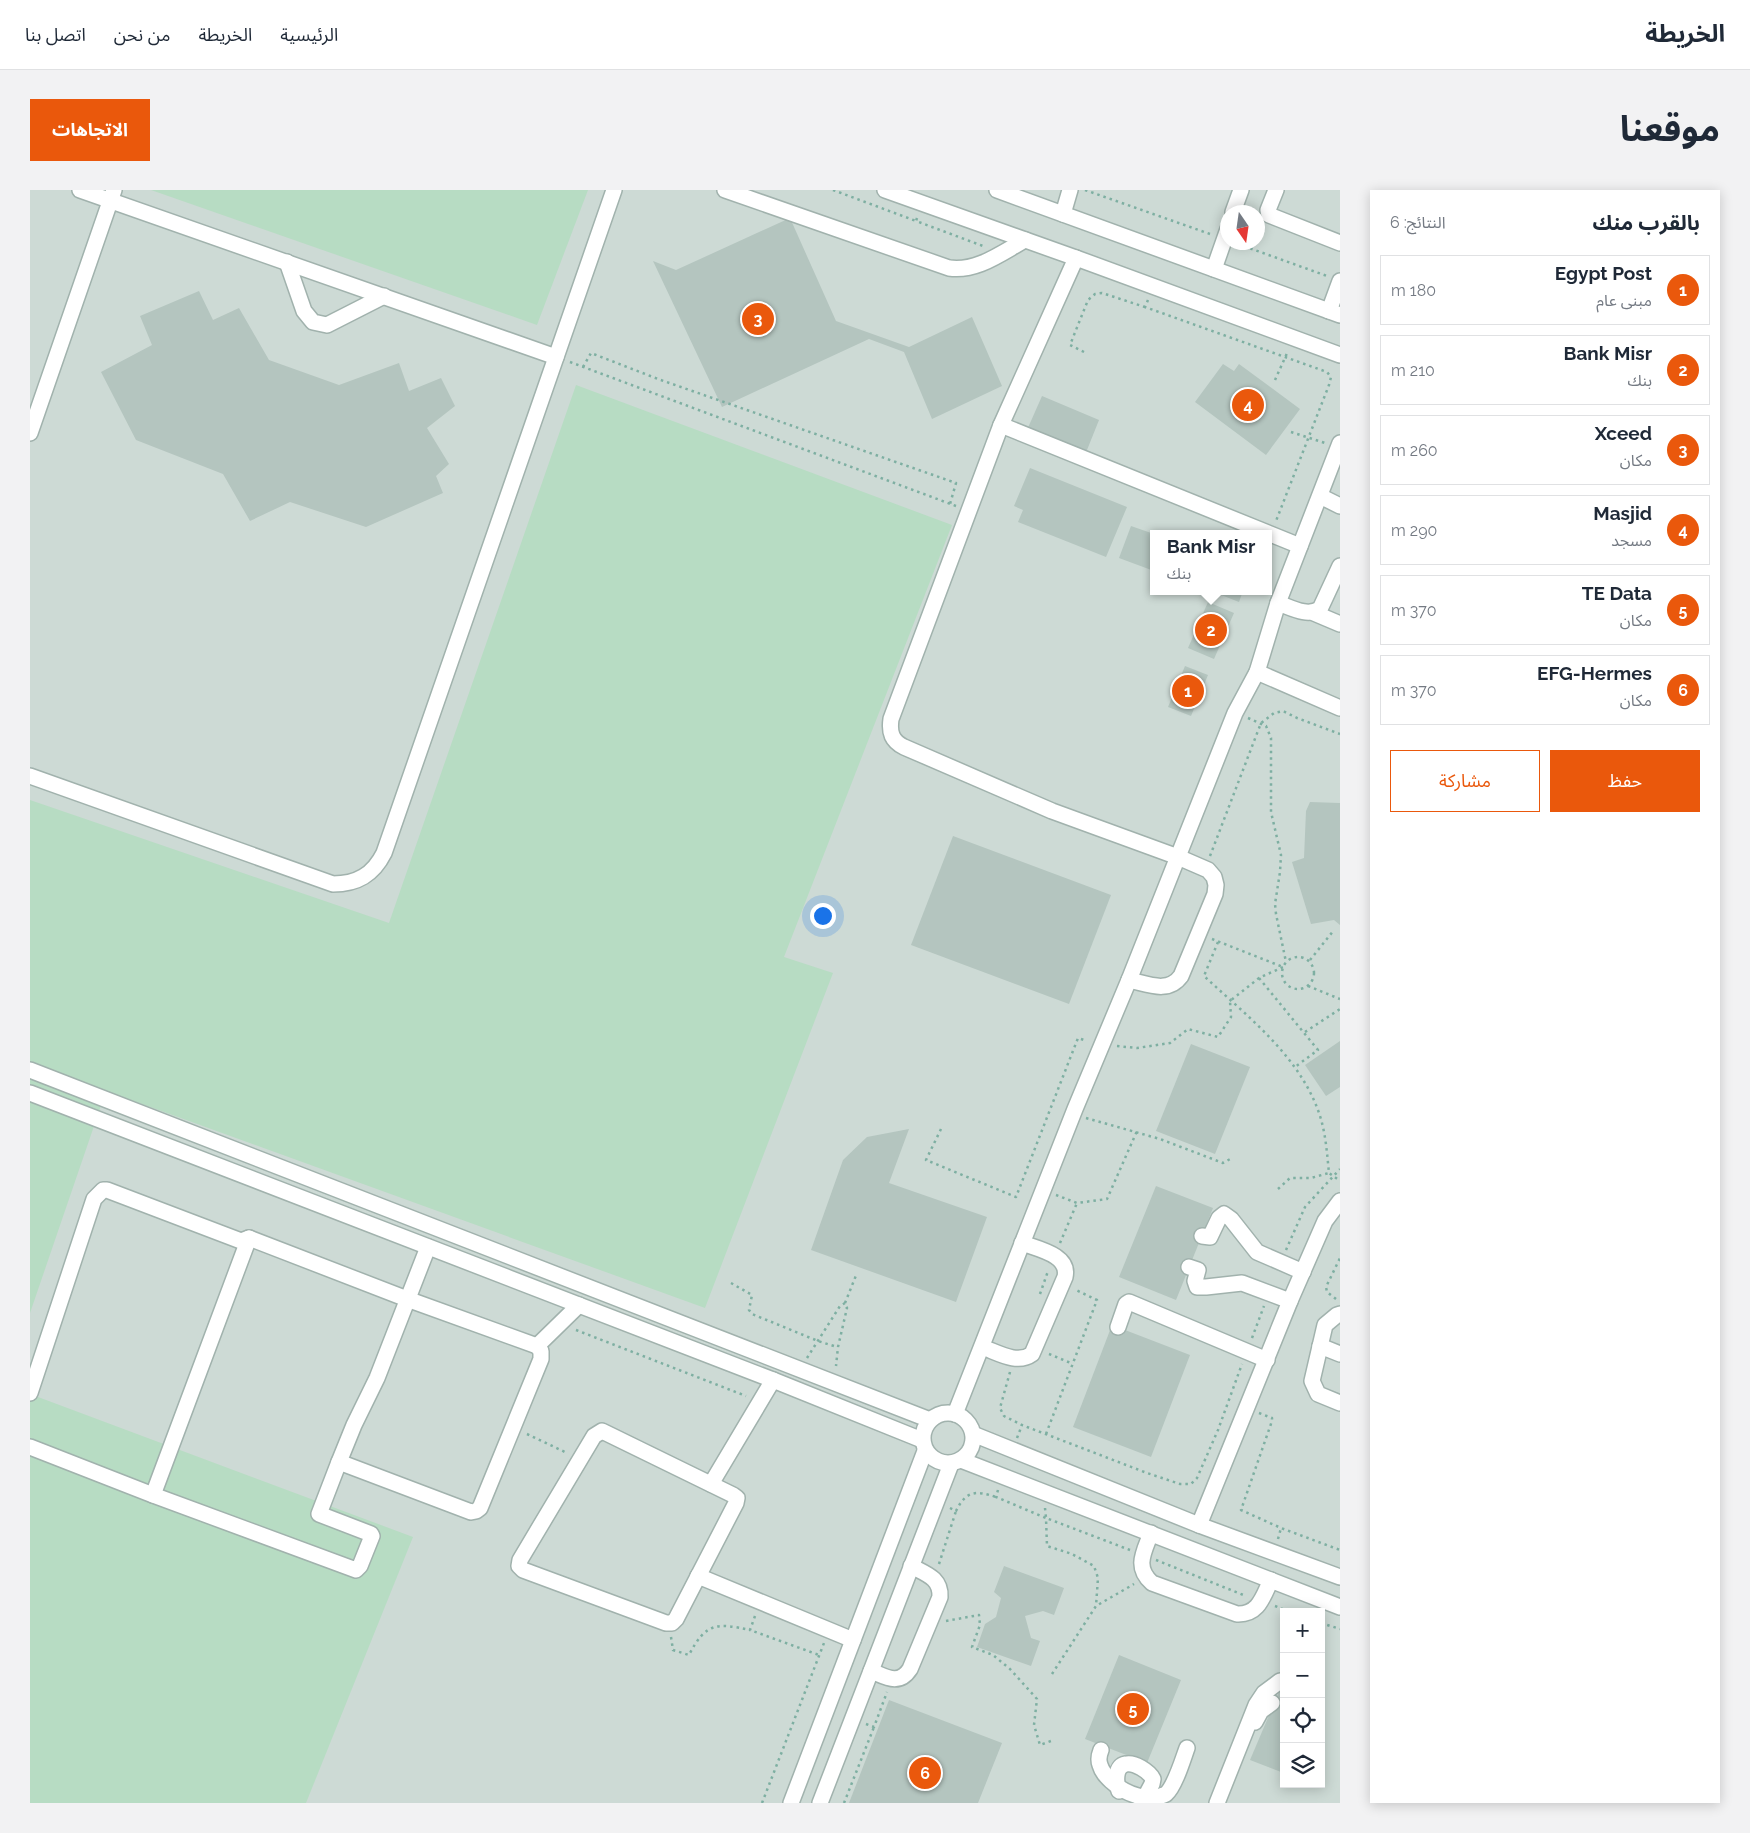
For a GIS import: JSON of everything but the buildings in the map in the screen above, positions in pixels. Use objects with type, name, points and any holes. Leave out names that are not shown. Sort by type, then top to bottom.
[{"type":"street","points":[[80,190],[112,195],[287,262],[556,357]]},
{"type":"street","points":[[30,776],[333,884],[352,882],[369,874],[378,865],[384,853],[614,190]]},
{"type":"street","points":[[725,190],[959,270],[970,268],[1025,240]]},
{"type":"street","points":[[885,190],[1338,355]]},
{"type":"street","points":[[1063,214],[1070,190]]},
{"type":"street","points":[[1236,205],[1241,190]]},
{"type":"street","points":[[1276,190],[1268,210],[1269,215],[1340,243]]},
{"type":"street","points":[[1007,192],[1334,313],[1336,279]]},
{"type":"street","points":[[30,433],[112,195]]},
{"type":"street","points":[[1214,269],[1222,250]]},
{"type":"street","points":[[1076,258],[1002,425],[891,719],[890,728],[896,743],[904,747],[1043,807],[1178,857],[1205,869],[1214,877],[1216,885],[1215,894],[1176,982],[1170,986],[1163,987],[1129,980]]},
{"type":"street","points":[[287,262],[304,311],[313,322],[327,325],[384,296]]},
{"type":"street","points":[[1002,425],[1260,530]]},
{"type":"street","points":[[955,1414],[1073,1114],[1129,980],[1235,713],[1257,672],[1278,603],[1339,445]]},
{"type":"street","points":[[1320,496],[1340,506]]},
{"type":"street","points":[[1272,535],[1300,546]]},
{"type":"street","points":[[1314,613],[1324,605],[1340,566]]},
{"type":"street","points":[[1278,603],[1306,613],[1314,613],[1340,624]]},
{"type":"street","points":[[1257,672],[1340,708]]},
{"type":"street","points":[[30,1070],[930,1420]]},
{"type":"street","points":[[30,1093],[773,1380],[924,1446],[936,1461],[956,1462],[1004,1477],[1340,1607]]},
{"type":"street","points":[[30,1393],[94,1199],[103,1190],[115,1192],[241,1241],[249,1238],[407,1299],[538,1346],[541,1351],[540,1359],[480,1508],[474,1512],[339,1462]]},
{"type":"street","points":[[1199,1525],[1290,1301],[1325,1221],[1340,1201]]},
{"type":"street","points":[[1202,1236],[1210,1237],[1219,1218],[1224,1214],[1231,1219],[1257,1252],[1303,1272]]},
{"type":"street","points":[[153,1495],[249,1238]]},
{"type":"street","points":[[982,1347],[1015,1359],[1027,1358],[1036,1348],[1062,1283],[1066,1272],[1059,1258],[1022,1243]]},
{"type":"street","points":[[30,1447],[356,1570],[360,1566],[372,1536],[371,1534],[319,1514],[354,1425],[377,1378],[428,1247]]},
{"type":"street","points":[[1189,1267],[1198,1270],[1196,1284],[1201,1288],[1242,1283],[1290,1301]]},
{"type":"street","points":[[1118,1327],[1126,1304],[1129,1302],[1267,1360]]},
{"type":"street","points":[[538,1346],[579,1306]]},
{"type":"street","points":[[1340,1314],[1325,1325],[1312,1381],[1318,1394],[1340,1403]]},
{"type":"street","points":[[1320,1346],[1340,1354]]},
{"type":"street","points":[[711,1484],[773,1380]]},
{"type":"street","points":[[791,1803],[924,1446],[925,1426],[930,1420],[942,1414],[955,1414],[967,1421],[973,1434],[971,1449],[967,1455],[956,1462],[937,1500],[820,1803]]},
{"type":"street","points":[[602,1432],[733,1494],[737,1501],[676,1619],[672,1623],[669,1624],[523,1570],[519,1566],[520,1560],[580,1459],[594,1436],[602,1432]]},
{"type":"street","points":[[973,1434],[1199,1525],[1340,1577]]},
{"type":"street","points":[[1151,1533],[1141,1561],[1142,1569],[1152,1583],[1237,1614],[1245,1614],[1252,1611],[1258,1605],[1271,1580]]},
{"type":"street","points":[[871,1671],[892,1679],[906,1676],[940,1597],[940,1590],[934,1578],[911,1566]]},
{"type":"street","points":[[698,1576],[853,1640]]},
{"type":"street","points":[[1217,1803],[1256,1704],[1264,1693],[1280,1681]]},
{"type":"street","points":[[1228,1803],[1228,1789],[1257,1717],[1261,1711],[1272,1703]]},
{"type":"street","points":[[1101,1750],[1099,1757],[1100,1768],[1117,1787],[1129,1796],[1143,1801],[1158,1798],[1167,1793],[1172,1786],[1187,1748]]},
{"type":"street","points":[[1124,1803],[1116,1780],[1122,1765],[1129,1764],[1147,1771],[1152,1778],[1152,1784],[1143,1801]]},
{"type":"path","points":[[833,190],[1001,253]]},
{"type":"path","points":[[1084,190],[1220,234]]},
{"type":"path","points":[[916,221],[923,203]]},
{"type":"path","points":[[1261,250],[1336,279]]},
{"type":"path","points":[[1146,307],[1152,286]]},
{"type":"path","points":[[1084,352],[1070,345],[1088,300],[1095,294],[1102,293],[1327,372],[1331,377],[1330,385],[1272,530]]},
{"type":"path","points":[[1275,380],[1294,338]]},
{"type":"path","points":[[583,367],[591,353],[658,379],[956,483],[950,504]]},
{"type":"path","points":[[556,357],[969,511]]},
{"type":"path","points":[[1291,432],[1339,445]]},
{"type":"path","points":[[1205,869],[1261,723],[1274,712],[1283,711],[1340,734]]},
{"type":"path","points":[[1235,713],[1261,723],[1269,731],[1271,738],[1271,812],[1281,864],[1275,904],[1286,962]]},
{"type":"path","points":[[1309,961],[1334,930]]},
{"type":"path","points":[[1199,932],[1218,942],[1282,968]]},
{"type":"path","points":[[1218,942],[1204,976],[1289,1057],[1314,1100],[1320,1116],[1329,1173]]},
{"type":"path","points":[[1230,1001],[1258,978],[1282,968],[1291,958],[1297,957],[1309,961],[1313,967],[1313,980],[1308,986],[1297,990],[1286,985],[1283,980],[1282,968]]},
{"type":"path","points":[[1258,978],[1305,1032],[1318,1050],[1295,1068]]},
{"type":"path","points":[[1308,986],[1340,999]]},
{"type":"path","points":[[1218,1037],[1231,1017],[1230,1001]]},
{"type":"path","points":[[1305,1032],[1340,1009]]},
{"type":"path","points":[[1073,1114],[1137,1131],[1223,1163],[1232,1158]]},
{"type":"path","points":[[941,1129],[926,1160],[1016,1197]]},
{"type":"path","points":[[1043,1190],[1077,1203],[1107,1199],[1137,1131]]},
{"type":"path","points":[[1280,1262],[1305,1207],[1340,1169]]},
{"type":"path","points":[[1278,1189],[1290,1178],[1310,1178],[1329,1173],[1340,1181]]},
{"type":"path","points":[[1040,1294],[1077,1203]]},
{"type":"path","points":[[1340,1258],[1326,1287],[1327,1292],[1340,1302]]},
{"type":"path","points":[[834,1383],[838,1347],[846,1308],[845,1303],[858,1273]]},
{"type":"path","points":[[731,1283],[752,1295],[749,1310],[752,1314],[818,1341],[838,1347]]},
{"type":"path","points":[[1046,1434],[1097,1300],[1062,1283]]},
{"type":"path","points":[[1015,1359],[1000,1408],[1004,1416],[1147,1473],[1180,1484],[1191,1484],[1197,1478],[1218,1430],[1246,1352],[1270,1293]]},
{"type":"path","points":[[799,1369],[840,1306],[845,1303]]},
{"type":"path","points":[[561,1324],[760,1401]]},
{"type":"path","points":[[1036,1348],[1073,1364]]},
{"type":"path","points":[[1247,1409],[1272,1418],[1272,1421],[1240,1510],[1340,1550]]},
{"type":"path","points":[[513,1427],[580,1459]]},
{"type":"path","points":[[996,1497],[1004,1477]]},
{"type":"path","points":[[937,1500],[956,1511],[961,1502],[970,1493],[981,1492],[1046,1518],[1047,1546],[1072,1554],[1094,1566],[1098,1578],[1096,1606]]},
{"type":"path","points":[[1052,1674],[1096,1606],[1146,1577]]},
{"type":"path","points":[[750,1630],[760,1602]]},
{"type":"path","points":[[929,1624],[979,1615],[980,1625],[972,1647],[999,1660],[1010,1669],[1037,1699],[1034,1725],[1040,1745],[1051,1741]]},
{"type":"path","points":[[669,1624],[672,1650],[689,1655],[695,1642],[709,1629],[724,1624],[750,1630],[819,1655]]},
{"type":"path","points":[[1325,1624],[1340,1629]]},
{"type":"path","points":[[762,1803],[829,1630]]},
{"type":"path","points":[[844,1803],[874,1727]]},
{"type":"shaded area","points":[[30,190],[1340,190],[1340,1803],[30,1803]]},
{"type":"green space","points":[[151,190],[588,190],[537,325]]},
{"type":"green space","points":[[576,385],[952,525],[784,957],[833,973],[705,1308],[106,1091],[30,1313],[30,800],[389,923]]},
{"type":"green space","points":[[30,1394],[413,1537],[306,1803],[30,1803]]},
{"type":"place","name":"Xceed","points":[[758,319]]},
{"type":"place","name":"Masjid","points":[[1248,405]]},
{"type":"place","name":"Bank Misr","points":[[1211,630]]},
{"type":"place","name":"Egypt Post","points":[[1188,691]]},
{"type":"place","name":"TE Data","points":[[1133,1709]]},
{"type":"place","name":"EFG-Hermes","points":[[925,1773]]}]
